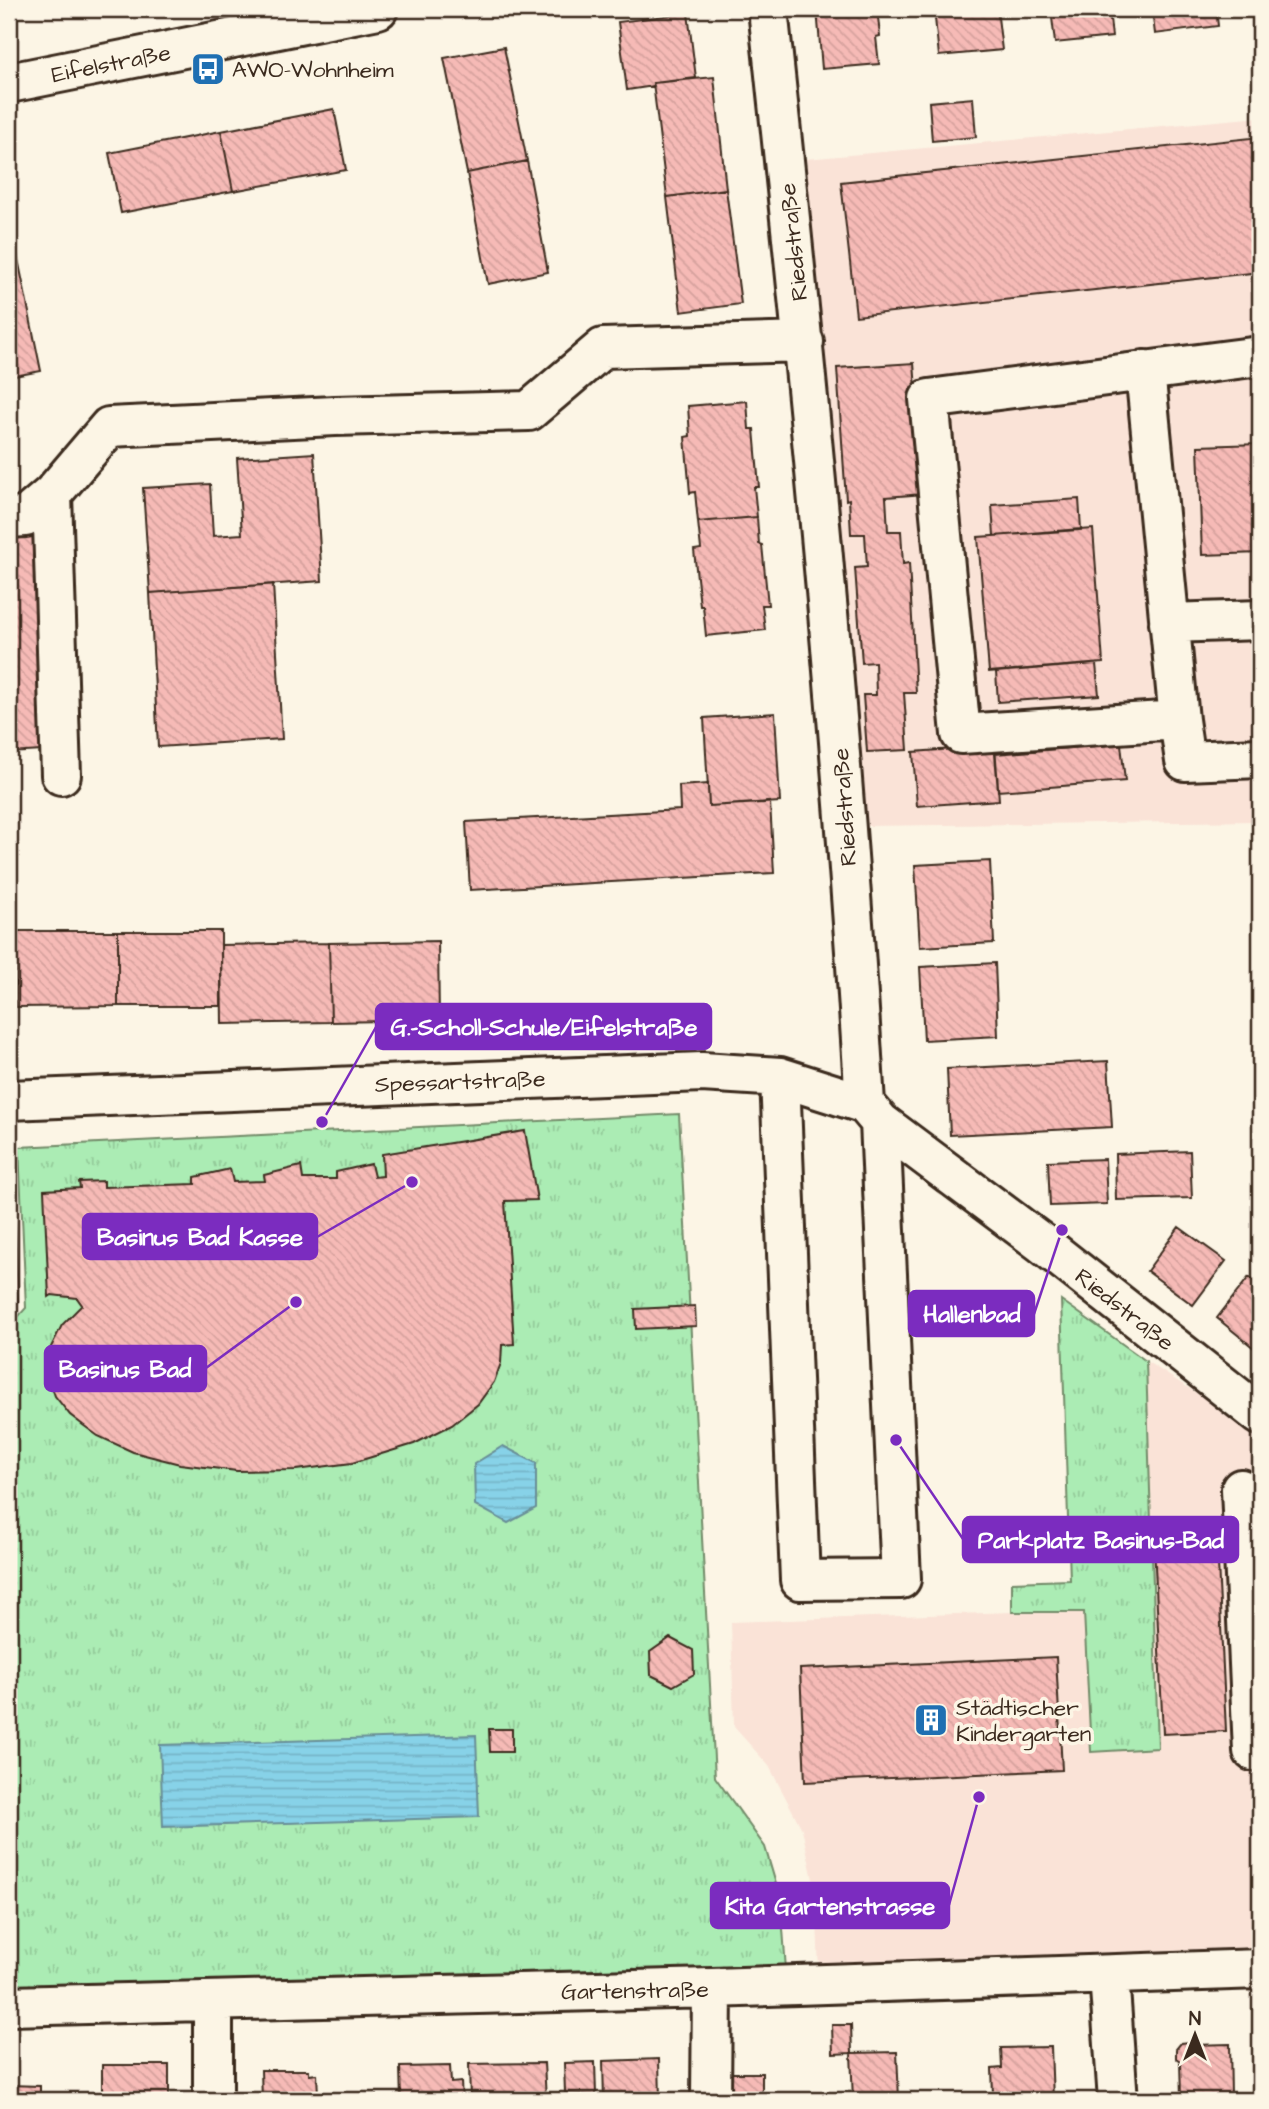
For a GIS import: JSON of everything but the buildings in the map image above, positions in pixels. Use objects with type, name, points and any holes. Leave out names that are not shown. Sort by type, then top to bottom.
[{"type":"street","name":"Eifelstraße","points":[[9,83],[378,9]]},
{"type":"street","name":"Riedstraße","points":[[768,9],[804,342],[872,1113],[1260,1415]]},
{"type":"street","points":[[9,518],[25,517],[52,494],[108,427],[335,415],[529,411],[603,348],[804,342]]},
{"type":"street","points":[[1179,720],[961,734],[929,399],[1260,356]]},
{"type":"street","points":[[1145,370],[1185,761],[1260,758]]},
{"type":"street","points":[[52,494],[61,775]]},
{"type":"street","points":[[1169,623],[1260,620]]},
{"type":"street","name":"Spessartstraße","points":[[9,1100],[702,1072],[780,1077],[872,1113]]},
{"type":"street","points":[[780,1077],[800,1580],[901,1579],[872,1113]]},
{"type":"street","points":[[1241,1489],[1253,1751],[1260,1751]]},
{"type":"street","name":"Gartenstraße","points":[[9,2006],[712,1989],[1260,1969]]},
{"type":"street","points":[[1109,1975],[1118,2100]]},
{"type":"street","points":[[711,2100],[712,1989]]},
{"type":"street","points":[[213,2001],[213,2100]]},
{"type":"shaded area","points":[[1260,117],[1260,821],[863,826],[806,159]]},
{"type":"shaded area","points":[[1146,1361],[1245,1424],[1260,1402],[1260,1958],[819,1972],[816,1893],[802,1829],[769,1766],[734,1727],[731,1622],[1084,1612],[1091,1752],[1157,1749]]},
{"type":"green space","points":[[679,1114],[715,1777],[765,1847],[781,1901],[786,1970],[274,1979],[9,1988],[9,1327],[26,1308],[19,1147]]},
{"type":"green space","points":[[1061,1300],[1146,1361],[1158,1748],[1091,1752],[1084,1612],[1012,1612],[1012,1582],[1070,1580]]},
{"type":"water","points":[[503,1446],[536,1463],[536,1508],[508,1523],[475,1505],[474,1464]]},
{"type":"water","points":[[476,1735],[479,1817],[163,1827],[160,1745]]},
{"type":"place","name":"AWO-Wohnheim","points":[[208,69]]},
{"type":"place","name":"G.-Scholl-Schule/Eifelstraße","points":[[322,1122]]},
{"type":"place","name":"Basinus Bad Kasse","points":[[412,1182]]},
{"type":"place","name":"Hallenbad","points":[[1062,1230]]},
{"type":"place","name":"Basinus Bad","points":[[296,1302]]},
{"type":"place","name":"Parkplatz Basinus-Bad","points":[[896,1440]]},
{"type":"place","name":"Städtischer Kindergarten","points":[[931,1720]]},
{"type":"place","name":"Kita Gartenstrasse","points":[[979,1797]]}]
